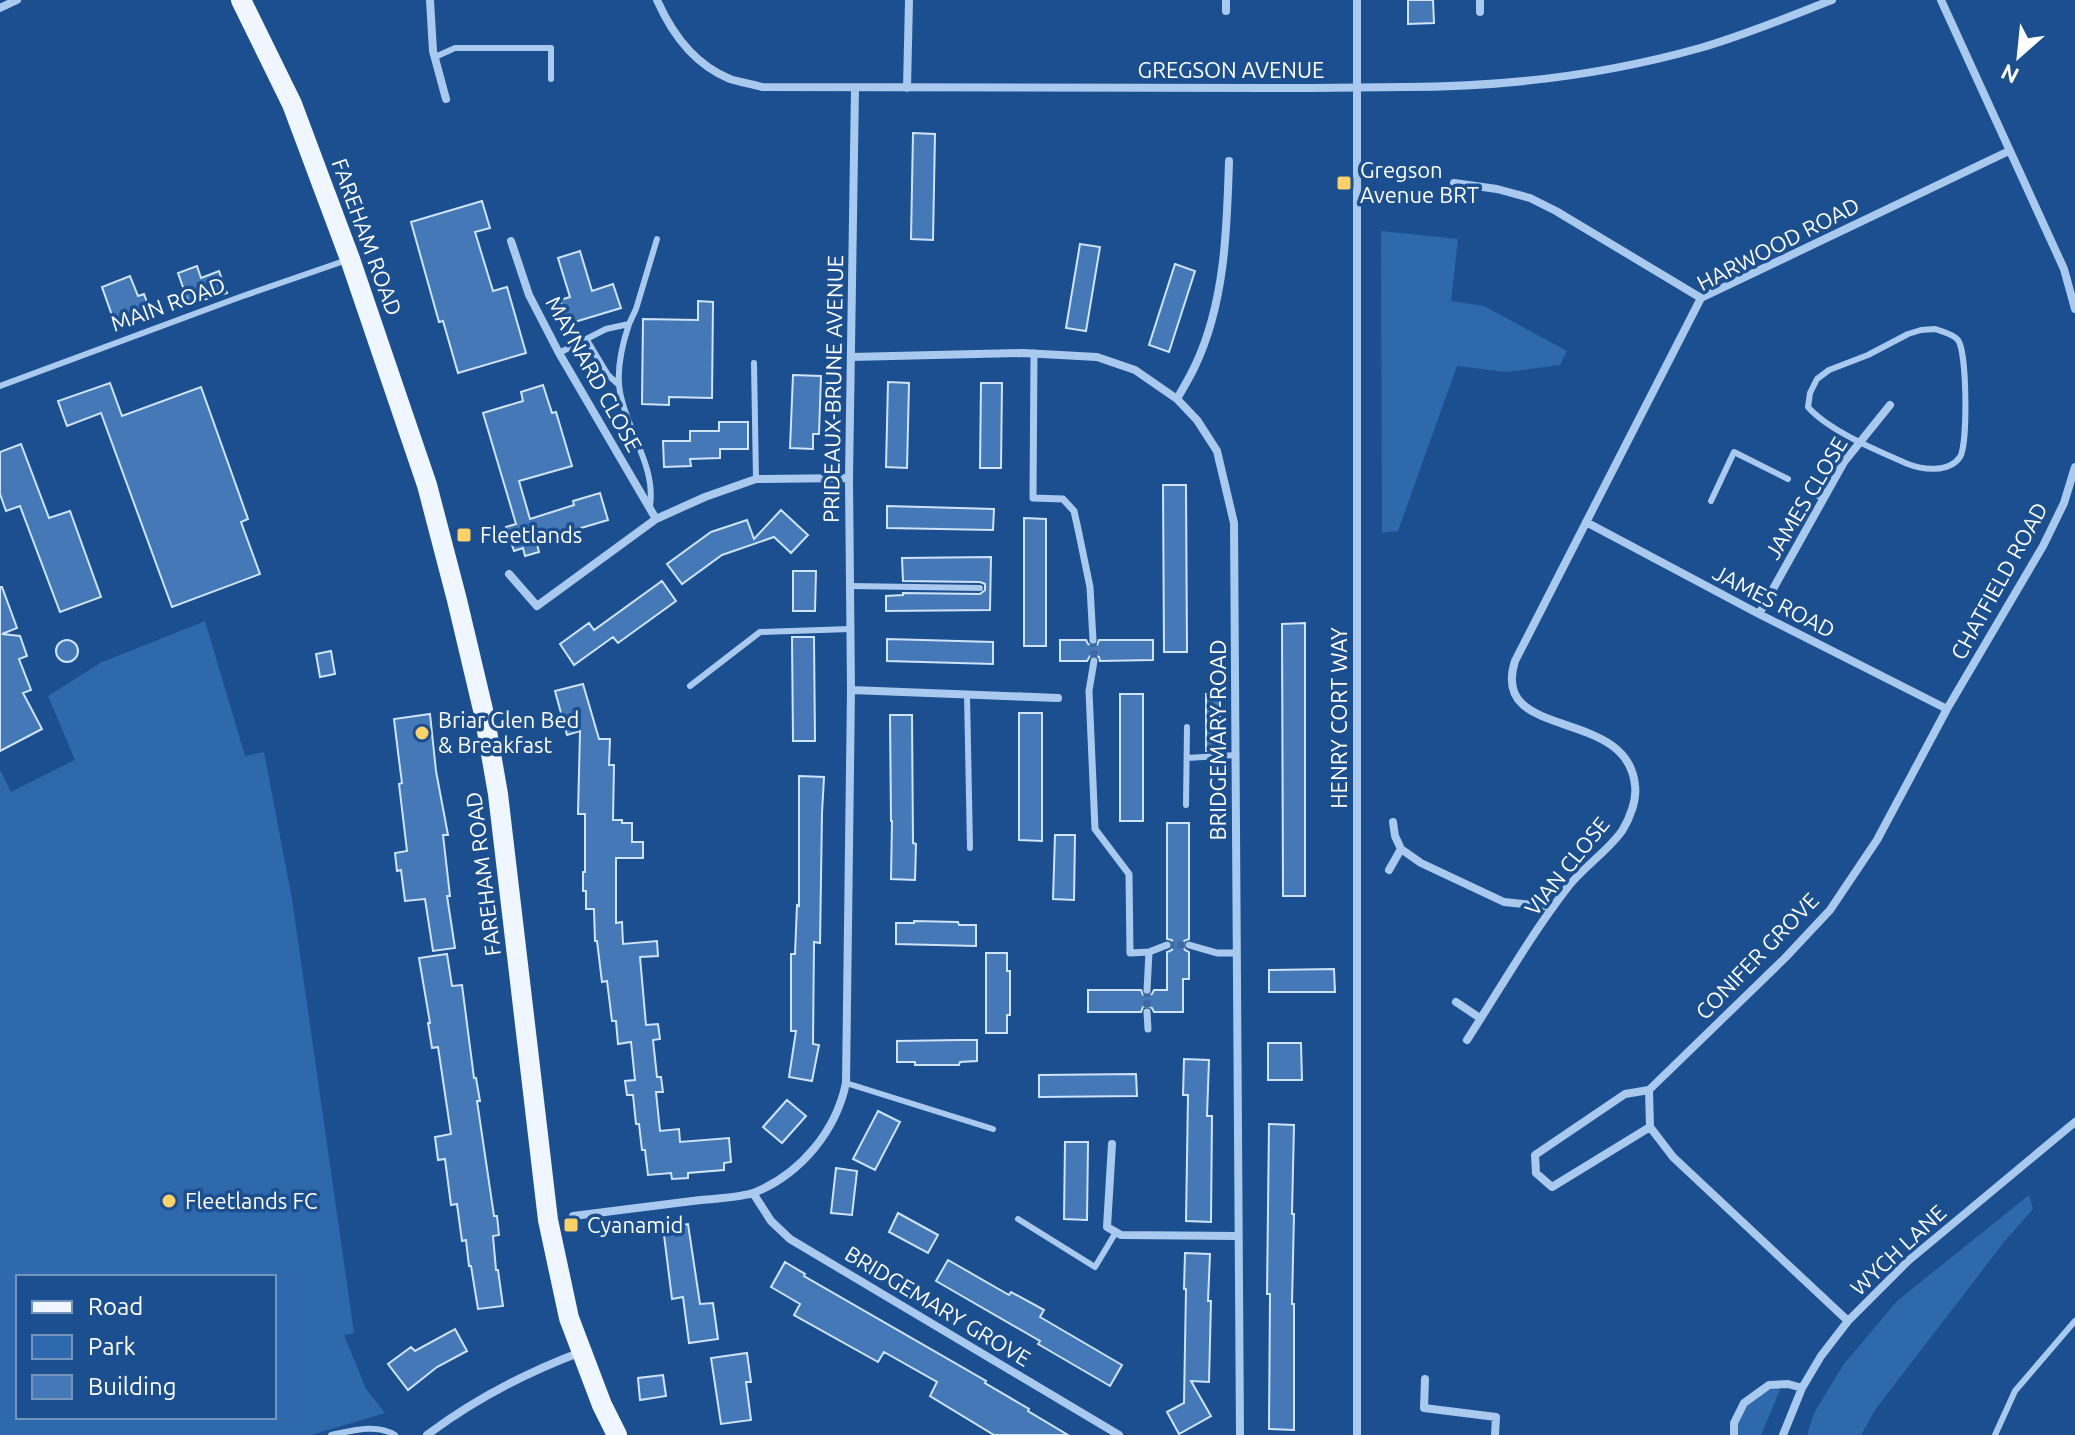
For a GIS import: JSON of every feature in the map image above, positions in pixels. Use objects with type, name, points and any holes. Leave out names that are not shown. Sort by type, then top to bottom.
[{"type":"main road","name":"FAREHAM ROAD","points":[[241,0],[292,104],[350,259],[427,485],[484,714],[498,794],[548,1220],[569,1318],[617,1435]]},
{"type":"street","points":[[0,8],[17,0]]},
{"type":"street","points":[[430,0],[435,57],[446,99]]},
{"type":"street","name":"GREGSON AVENUE","points":[[657,0],[681,43],[698,60],[728,78],[762,87],[855,88],[1310,88],[1463,86],[1533,81],[1608,69],[1699,48],[1832,0]]},
{"type":"street","points":[[907,88],[909,0]]},
{"type":"street","points":[[1226,0],[1226,11]]},
{"type":"street","name":"HENRY CORT WAY","points":[[1357,0],[1357,1435]]},
{"type":"street","points":[[1480,0],[1480,12]]},
{"type":"street","points":[[1941,0],[2064,269],[2075,309]]},
{"type":"street","name":"PRIDEAUX-BRUNE AVENUE","points":[[753,1193],[780,1179],[811,1152],[835,1119],[846,1083],[851,690],[849,478],[855,88]]},
{"type":"street","name":"HARWOOD ROAD","points":[[1586,522],[1701,298],[2009,151]]},
{"type":"street","points":[[1177,399],[1196,365],[1212,321],[1226,240],[1229,161]]},
{"type":"street","points":[[1454,183],[1497,189],[1530,198],[1701,298]]},
{"type":"street","name":"MAYNARD CLOSE","points":[[511,241],[529,295],[559,353],[656,519]]},
{"type":"street","points":[[1034,353],[1033,498],[1063,499],[1074,511],[1090,587],[1093,640]]},
{"type":"street","name":"BRIDGEMARY ROAD","points":[[851,357],[1034,353],[1097,357],[1135,370],[1177,399],[1197,420],[1217,451],[1234,523],[1240,1435]]},
{"type":"street","name":"JAMES CLOSE","points":[[1759,614],[1844,462],[1890,405]]},
{"type":"street","name":"CHATFIELD ROAD","points":[[1947,709],[2043,546],[2064,503],[2075,467]]},
{"type":"street","points":[[509,574],[537,606],[656,519],[705,497],[756,479],[849,478]]},
{"type":"street","name":"JAMES ROAD","points":[[1586,522],[1947,709]]},
{"type":"street","name":"VIAN CLOSE","points":[[1467,1040],[1570,883],[1608,848],[1624,828],[1634,805],[1636,786],[1624,756],[1608,742],[1529,712],[1513,692],[1511,673],[1515,661],[1586,522]]},
{"type":"street","points":[[1094,661],[1089,691],[1095,829],[1129,874],[1130,953],[1149,952],[1167,945]]},
{"type":"street","points":[[851,690],[1058,698]]},
{"type":"street","name":"CONIFER GROVE","points":[[1650,1127],[1552,1187],[1536,1173],[1535,1155],[1625,1094],[1649,1090],[1830,910],[1877,840],[1947,709]]},
{"type":"street","points":[[1393,822],[1401,849],[1421,863],[1504,902],[1553,907]]},
{"type":"street","points":[[1389,870],[1401,849]]},
{"type":"street","points":[[1189,945],[1217,953],[1236,953]]},
{"type":"street","points":[[1147,990],[1149,952]]},
{"type":"street","points":[[1456,1002],[1480,1018]]},
{"type":"street","points":[[1147,1012],[1148,1029]]},
{"type":"street","points":[[1649,1090],[1650,1127],[1673,1157],[1848,1321]]},
{"type":"street","name":"WYCH LANE","points":[[1783,1435],[1802,1388],[1821,1356],[1848,1321],[1908,1261],[2075,1122]]},
{"type":"street","points":[[1112,1144],[1107,1227],[1121,1235],[1238,1236]]},
{"type":"street","points":[[573,1216],[753,1193]]},
{"type":"street","name":"BRIDGEMARY GROVE","points":[[753,1193],[771,1221],[790,1239],[1119,1435]]},
{"type":"street","points":[[427,1435],[497,1389],[582,1352]]},
{"type":"street","points":[[1425,1379],[1424,1408],[1496,1417],[1495,1435]]},
{"type":"street","points":[[1734,1435],[1734,1423],[1744,1403],[1769,1385],[1788,1384],[1802,1388]]},
{"type":"lane","points":[[435,57],[455,48],[551,48],[551,79]]},
{"type":"lane","points":[[649,508],[651,480],[619,386],[621,349],[657,239]]},
{"type":"lane","name":"MAIN ROAD","points":[[0,386],[350,259]]},
{"type":"lane","points":[[559,353],[614,326],[629,324]]},
{"type":"lane","points":[[1935,329],[1958,340],[1963,353],[1966,433],[1961,456],[1952,464],[1920,469],[1861,442],[1816,416],[1808,407],[1817,379],[1829,370],[1921,330],[1935,329]]},
{"type":"lane","points":[[587,340],[608,375],[619,386]]},
{"type":"lane","points":[[754,363],[756,479]]},
{"type":"lane","points":[[1711,501],[1734,452],[1788,479]]},
{"type":"lane","points":[[1809,491],[1824,499]]},
{"type":"lane","points":[[850,586],[980,588]]},
{"type":"lane","points":[[690,686],[760,632],[850,629]]},
{"type":"lane","points":[[967,694],[970,848]]},
{"type":"lane","points":[[1186,805],[1187,727]]},
{"type":"lane","points":[[1187,758],[1236,755]]},
{"type":"lane","points":[[846,1083],[993,1129]]},
{"type":"lane","points":[[1018,1219],[1095,1267],[1116,1232]]},
{"type":"lane","points":[[1995,1435],[2015,1391],[2075,1321]]},
{"type":"lane","points":[[331,1435],[371,1429],[387,1430],[395,1435]]},
{"type":"green space","points":[[1381,231],[1458,239],[1451,301],[1484,306],[1567,351],[1560,365],[1506,372],[1457,366],[1398,531],[1382,533]]},
{"type":"green space","points":[[205,621],[245,756],[264,752],[292,899],[354,1333],[344,1335],[366,1389],[385,1413],[311,1435],[0,1435],[0,770],[11,792],[75,760],[48,696],[102,662]]},
{"type":"green space","points":[[2029,1195],[2033,1209],[2004,1242],[1875,1410],[1861,1435],[1807,1435],[1814,1413],[1844,1364],[1897,1301]]},
{"type":"green space","points":[[1780,1390],[1761,1435],[1736,1435],[1747,1406],[1765,1391]]},
{"type":"building","points":[[1408,0],[1433,0],[1434,23],[1408,24]]},
{"type":"building","points":[[913,133],[935,134],[933,240],[911,239]]},
{"type":"building","points":[[482,201],[490,228],[475,232],[493,291],[507,287],[526,353],[458,373],[443,321],[439,322],[411,222]]},
{"type":"building","points":[[1080,244],[1100,247],[1086,331],[1066,328]]},
{"type":"building","points":[[580,251],[592,291],[613,284],[621,308],[568,324],[560,300],[570,297],[558,258]]},
{"type":"building","points":[[1175,264],[1195,271],[1169,352],[1149,345]]},
{"type":"building","points":[[197,266],[201,278],[219,271],[227,293],[189,304],[178,273]]},
{"type":"building","points":[[130,276],[138,296],[144,294],[149,308],[114,321],[102,287]]},
{"type":"building","points":[[698,301],[713,302],[712,398],[669,397],[669,405],[642,404],[643,319],[698,320]]},
{"type":"building","points":[[793,375],[821,376],[819,434],[813,434],[813,449],[790,448]]},
{"type":"building","points":[[888,382],[909,383],[907,468],[886,467]]},
{"type":"building","points":[[110,383],[122,416],[201,387],[248,519],[241,522],[260,574],[172,607],[101,413],[67,426],[58,401]]},
{"type":"building","points":[[981,383],[1002,383],[1001,468],[980,468]]},
{"type":"building","points":[[543,385],[552,413],[556,412],[572,466],[519,481],[530,519],[600,493],[608,520],[537,544],[539,552],[525,556],[523,548],[514,551],[506,527],[516,524],[483,413],[523,401],[521,392]]},
{"type":"building","points":[[719,422],[748,422],[748,449],[720,449],[720,458],[690,459],[691,466],[664,467],[663,441],[690,441],[690,431],[719,431]]},
{"type":"building","points":[[21,444],[49,518],[70,511],[101,597],[60,612],[20,506],[6,511],[0,494],[0,452]]},
{"type":"building","points":[[1163,485],[1186,485],[1187,652],[1164,652]]},
{"type":"building","points":[[887,506],[994,509],[993,530],[887,528]]},
{"type":"building","points":[[781,510],[808,535],[791,553],[774,537],[722,555],[682,584],[667,564],[711,532],[747,520],[754,539]]},
{"type":"building","points":[[1024,518],[1046,519],[1046,646],[1024,646]]},
{"type":"building","points":[[991,557],[990,610],[886,611],[886,596],[903,593],[980,594],[985,590],[985,584],[980,582],[903,581],[902,558]]},
{"type":"building","points":[[793,571],[816,571],[815,611],[793,611]]},
{"type":"building","points":[[662,581],[676,601],[618,643],[613,637],[574,665],[560,644],[589,623],[594,630]]},
{"type":"building","points":[[0,587],[17,628],[2,634],[20,636],[27,656],[19,659],[31,690],[23,693],[42,729],[0,751]]},
{"type":"building","points":[[1305,623],[1305,896],[1283,896],[1282,624]]},
{"type":"building","points":[[792,637],[814,637],[815,741],[793,741]]},
{"type":"building","points":[[887,639],[993,642],[993,664],[887,661]]},
{"type":"building","points":[[67,640],[75,643],[78,651],[75,659],[67,662],[59,659],[56,651],[59,643]]},
{"type":"building","points":[[1060,640],[1086,640],[1093,646],[1099,640],[1153,640],[1153,660],[1100,661],[1094,655],[1087,661],[1060,661]]},
{"type":"building","points":[[331,651],[335,674],[320,677],[316,654]]},
{"type":"building","points":[[583,684],[599,739],[610,739],[609,765],[614,765],[613,820],[632,823],[632,842],[643,842],[643,858],[616,858],[616,923],[622,922],[623,944],[657,941],[658,956],[640,957],[646,1025],[658,1024],[660,1039],[653,1040],[657,1077],[661,1077],[663,1092],[656,1092],[660,1131],[679,1129],[680,1142],[729,1138],[731,1162],[724,1163],[724,1170],[688,1173],[688,1178],[672,1179],[671,1173],[648,1175],[633,1095],[627,1095],[625,1081],[635,1080],[631,1042],[618,1044],[607,981],[602,982],[595,941],[594,909],[586,909],[586,891],[583,891],[585,814],[578,814],[580,731],[567,735],[555,691]]},
{"type":"building","points":[[1120,694],[1143,694],[1143,821],[1120,821]]},
{"type":"building","points":[[1206,694],[1220,694],[1220,750],[1206,751]]},
{"type":"building","points":[[1019,713],[1042,713],[1042,841],[1019,840]]},
{"type":"building","points":[[430,714],[436,771],[448,835],[443,835],[450,896],[447,896],[455,948],[433,951],[425,899],[405,901],[401,870],[397,871],[395,853],[407,851],[394,719]]},
{"type":"building","points":[[890,715],[912,715],[915,880],[891,879]]},
{"type":"building","points":[[799,776],[824,777],[820,943],[814,942],[813,1044],[819,1045],[812,1081],[789,1077],[796,1031],[791,1031],[791,954],[795,954],[799,906]]},
{"type":"building","points":[[1167,823],[1189,823],[1189,939],[1184,941],[1183,946],[1189,952],[1189,979],[1183,979],[1183,1012],[1154,1012],[1147,1006],[1141,1012],[1088,1012],[1088,990],[1141,990],[1147,996],[1154,990],[1167,990],[1167,952],[1172,950],[1173,945],[1172,940],[1167,939]]},
{"type":"building","points":[[1055,835],[1075,835],[1074,900],[1053,899]]},
{"type":"building","points":[[914,921],[976,925],[976,946],[896,944],[896,923]]},
{"type":"building","points":[[986,953],[1007,953],[1010,1015],[1007,1015],[1007,1033],[986,1033]]},
{"type":"building","points":[[447,954],[452,986],[462,985],[494,1216],[497,1216],[499,1235],[493,1236],[503,1306],[478,1309],[457,1204],[451,1205],[445,1159],[438,1160],[435,1137],[451,1134],[438,1047],[432,1048],[419,958]]},
{"type":"building","points":[[1334,969],[1335,992],[1269,992],[1269,970]]},
{"type":"building","points":[[977,1040],[977,1061],[960,1062],[959,1065],[897,1062],[897,1041]]},
{"type":"building","points":[[1268,1043],[1301,1043],[1302,1080],[1268,1080]]},
{"type":"building","points":[[1184,1059],[1209,1060],[1207,1116],[1212,1116],[1211,1222],[1186,1221],[1188,1095],[1183,1095]]},
{"type":"building","points":[[1136,1074],[1137,1096],[1039,1097],[1039,1075]]},
{"type":"building","points":[[787,1100],[806,1116],[782,1143],[763,1127]]},
{"type":"building","points":[[878,1111],[900,1122],[875,1170],[853,1159]]},
{"type":"building","points":[[1269,1124],[1294,1125],[1294,1430],[1269,1429]]},
{"type":"building","points":[[1065,1142],[1088,1142],[1087,1220],[1064,1219]]},
{"type":"building","points":[[836,1168],[857,1171],[852,1215],[831,1213]]},
{"type":"building","points":[[898,1213],[938,1235],[928,1253],[889,1232]]},
{"type":"building","points":[[688,1224],[700,1304],[713,1303],[718,1339],[689,1343],[683,1297],[672,1299],[663,1227]]},
{"type":"building","points":[[1185,1253],[1210,1254],[1209,1382],[1191,1381],[1211,1416],[1179,1434],[1167,1412],[1184,1403]]},
{"type":"building","points":[[948,1260],[1009,1295],[1011,1292],[1044,1310],[1040,1317],[1122,1365],[1110,1386],[936,1281]]},
{"type":"building","points":[[785,1262],[986,1381],[1068,1435],[994,1435],[930,1396],[937,1382],[884,1352],[878,1362],[794,1315],[800,1304],[771,1287]]},
{"type":"building","points":[[455,1329],[467,1351],[437,1367],[408,1390],[388,1364],[411,1347],[415,1351]]},
{"type":"building","points":[[747,1353],[751,1382],[746,1382],[751,1420],[721,1424],[711,1358]]},
{"type":"building","points":[[663,1375],[666,1396],[640,1400],[638,1378]]},
{"type":"tunnel","points":[[1093,640],[1094,661]]},
{"type":"tunnel","points":[[1167,945],[1189,945]]},
{"type":"tunnel","points":[[1147,990],[1147,1012]]},
{"type":"place","name":"Gregson Avenue BRT","points":[[1344,183]]},
{"type":"place","name":"Fleetlands","points":[[464,535]]},
{"type":"place","name":"Briar Glen Bed & Breakfast","points":[[422,733]]},
{"type":"place","name":"Fleetlands FC","points":[[169,1201]]},
{"type":"place","name":"Cyanamid","points":[[571,1225]]}]
